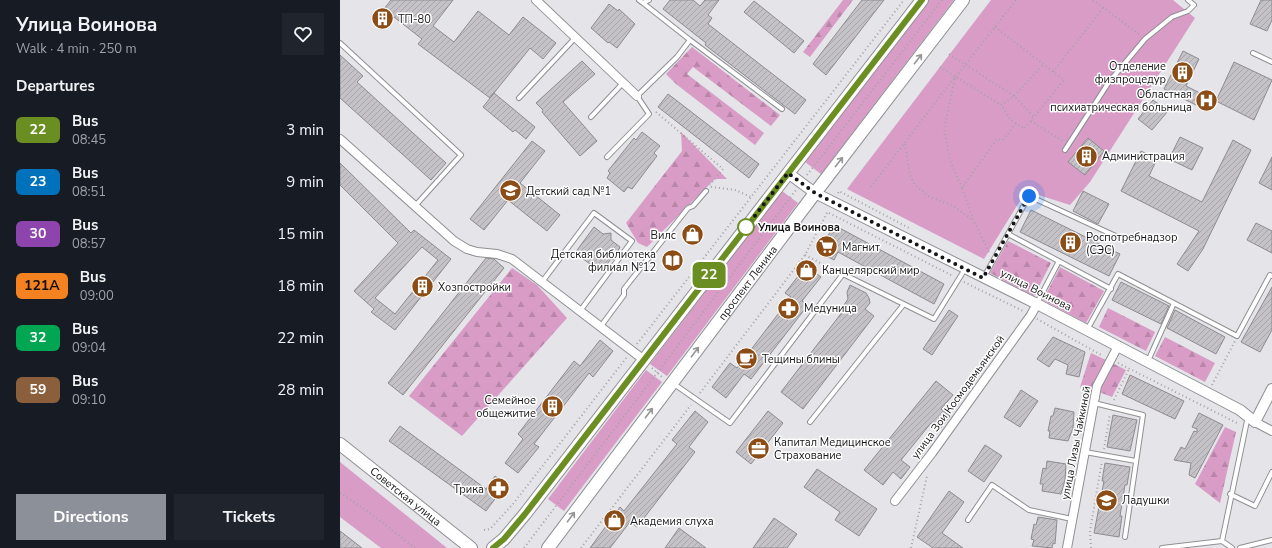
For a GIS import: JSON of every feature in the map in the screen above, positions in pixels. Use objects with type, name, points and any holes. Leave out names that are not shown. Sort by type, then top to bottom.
[{"type":"main road","points":[[493,548],[504,539],[525,514],[922,0]]},
{"type":"main road","name":"проспект Ленина","points":[[548,548],[815,193],[963,0]]},
{"type":"main road","name":"Советская улица","points":[[340,444],[470,548]]},
{"type":"street","points":[[536,0],[637,96]]},
{"type":"street","points":[[340,139],[454,241],[467,249],[477,252],[497,254],[512,260],[644,360]]},
{"type":"street","name":"улица Воинова","points":[[788,173],[815,193],[1147,361],[1208,393],[1272,431]]},
{"type":"street","name":"улица Зои Космодемьянской","points":[[895,501],[932,453],[1026,322],[1037,304]]},
{"type":"street","name":"улица Лизы Чайкиной","points":[[1067,548],[1098,386],[1118,346]]},
{"type":"street","points":[[1252,419],[1272,389]]},
{"type":"lane","points":[[639,0],[782,109]]},
{"type":"lane","points":[[643,3],[649,0]]},
{"type":"lane","points":[[1065,150],[1109,82],[1145,39],[1172,17],[1188,11],[1194,5],[1188,0]]},
{"type":"lane","points":[[519,98],[575,38]]},
{"type":"lane","points":[[606,157],[649,114],[637,96],[676,57],[690,40]]},
{"type":"lane","points":[[340,43],[461,155],[415,206]]},
{"type":"lane","points":[[1253,53],[1272,62]]},
{"type":"lane","points":[[592,117],[624,83]]},
{"type":"lane","points":[[601,326],[624,295],[624,289],[688,208],[693,206],[706,191]]},
{"type":"lane","points":[[983,278],[1029,196],[1120,238]]},
{"type":"lane","points":[[542,282],[594,213],[632,241],[580,311]]},
{"type":"lane","points":[[1008,234],[1111,289]]},
{"type":"lane","points":[[1037,304],[1059,261]]},
{"type":"lane","points":[[672,383],[696,398],[730,423],[843,274],[934,319],[965,269]]},
{"type":"lane","points":[[1087,330],[1118,274],[1237,336],[1270,275],[1272,276]]},
{"type":"lane","points":[[1147,361],[1174,303]]},
{"type":"lane","points":[[810,422],[904,304]]},
{"type":"lane","points":[[1094,403],[1143,415],[1125,537]]},
{"type":"lane","points":[[1222,541],[1230,494],[1252,419]]},
{"type":"lane","points":[[1085,452],[1136,461]]},
{"type":"lane","points":[[1230,494],[1255,506],[1272,472]]},
{"type":"lane","points":[[968,520],[992,485],[1029,510],[1072,518]]},
{"type":"lane","points":[[1240,548],[1272,540]]},
{"type":"lane","points":[[1162,548],[1222,541],[1232,548]]},
{"type":"path","points":[[484,530],[490,529],[513,504],[904,0]]},
{"type":"path","points":[[524,548],[942,0]]},
{"type":"path","points":[[871,187],[1016,0]]},
{"type":"path","points":[[1093,0],[1145,39]]},
{"type":"path","points":[[1053,72],[1103,8]]},
{"type":"path","points":[[940,67],[955,78],[1000,105],[1010,119],[1024,129],[1064,80],[995,27]]},
{"type":"path","points":[[949,54],[1014,96],[1034,117]]},
{"type":"path","points":[[1000,105],[1014,96],[1043,65]]},
{"type":"path","points":[[955,78],[944,129],[950,160],[974,221],[989,252]]},
{"type":"path","points":[[654,111],[723,169],[706,191]]},
{"type":"path","points":[[1031,121],[1068,144]]},
{"type":"path","points":[[962,188],[997,139],[1003,140],[1016,123]]},
{"type":"path","points":[[905,143],[910,176],[915,185],[928,196],[953,206],[974,221]]},
{"type":"path","points":[[709,186],[734,190],[751,197]]},
{"type":"path","points":[[581,548],[805,255],[839,191]]},
{"type":"path","points":[[805,255],[827,268],[843,274]]},
{"type":"path","points":[[1208,393],[1237,336]]},
{"type":"path","points":[[644,360],[657,373],[672,383]]},
{"type":"path","points":[[911,548],[927,474]]},
{"type":"path","points":[[340,493],[366,510],[415,548]]},
{"type":"green space","points":[[843,0],[853,0],[810,57],[803,52]]},
{"type":"green space","points":[[928,0],[954,0],[821,174],[805,162]]},
{"type":"green space","points":[[991,0],[1173,0],[1195,18],[1090,182],[1070,205],[1026,191],[984,259],[847,189]]},
{"type":"green space","points":[[692,47],[780,115],[771,126],[693,67],[687,74],[764,133],[755,145],[676,84],[666,74]]},
{"type":"green space","points":[[681,132],[727,179],[715,179],[647,247],[638,243],[626,223],[682,151]]},
{"type":"green space","points":[[782,191],[798,203],[667,376],[650,364]]},
{"type":"green space","points":[[1008,241],[1051,263],[1034,296],[990,273]]},
{"type":"green space","points":[[1060,267],[1104,291],[1086,323],[1043,300]]},
{"type":"green space","points":[[512,268],[537,285],[567,318],[462,436],[409,396]]},
{"type":"green space","points":[[1108,308],[1155,332],[1146,351],[1099,327]]},
{"type":"green space","points":[[1165,337],[1215,363],[1205,382],[1155,356]]},
{"type":"green space","points":[[1091,353],[1106,360],[1092,391],[1080,387]]},
{"type":"green space","points":[[1112,363],[1126,370],[1112,397],[1099,392]]},
{"type":"green space","points":[[646,370],[662,382],[564,511],[548,499]]},
{"type":"green space","points":[[1225,427],[1236,432],[1220,503],[1195,484]]},
{"type":"green space","points":[[340,462],[447,548],[381,548],[340,517]]},
{"type":"building","points":[[391,0],[453,0],[433,26],[454,42],[478,11],[509,35],[523,17],[556,43],[543,59],[530,48],[490,98],[418,44],[422,39],[394,17],[386,27],[376,19]]},
{"type":"building","points":[[670,0],[693,0],[700,6],[705,0],[719,0],[708,15],[712,18],[708,24],[806,100],[795,114],[705,45],[706,43],[663,9]]},
{"type":"building","points":[[862,0],[884,0],[826,75],[813,64]]},
{"type":"building","points":[[1261,0],[1272,0],[1272,20],[1267,31],[1250,24]]},
{"type":"building","points":[[754,1],[804,41],[794,53],[744,12]]},
{"type":"building","points":[[609,4],[618,11],[619,9],[635,24],[617,48],[609,42],[608,43],[591,28]]},
{"type":"building","name":"Отделение физпроцедур","points":[[1183,51],[1199,59],[1186,86],[1204,95],[1198,106],[1164,89]]},
{"type":"building","points":[[340,55],[363,76],[357,82],[446,163],[431,180],[340,98]]},
{"type":"building","points":[[582,61],[595,74],[563,102],[597,141],[580,156],[536,103]]},
{"type":"building","points":[[1234,62],[1272,80],[1254,120],[1216,101]]},
{"type":"building","points":[[494,93],[535,127],[526,139],[515,130],[513,132],[483,107]]},
{"type":"building","points":[[668,94],[759,164],[749,178],[658,107]]},
{"type":"building","points":[[1153,100],[1168,111],[1152,130],[1138,119]]},
{"type":"building","points":[[642,132],[660,146],[654,153],[657,156],[632,189],[628,187],[624,192],[607,178],[610,173],[608,171],[634,138],[636,140]]},
{"type":"building","points":[[1180,137],[1203,148],[1192,170],[1169,159]]},
{"type":"building","name":"Администрация","points":[[1088,138],[1104,151],[1085,175],[1068,162]]},
{"type":"building","points":[[1233,140],[1251,150],[1203,249],[1188,271],[1177,264],[1199,231],[1121,191],[1141,151],[1157,159],[1149,176],[1202,202]]},
{"type":"building","name":"Детский сад №1","points":[[532,141],[545,151],[520,183],[560,215],[547,231],[508,200],[484,230],[470,219]]},
{"type":"building","points":[[1272,157],[1272,190],[1259,183]]},
{"type":"building","points":[[340,163],[411,233],[414,230],[451,259],[395,330],[371,312],[374,309],[354,291],[398,243],[340,185]],"holes":[[[422,247],[438,260],[395,314],[375,298]]]},
{"type":"building","points":[[1083,191],[1109,204],[1098,224],[1073,211]]},
{"type":"building","name":"Роспотребнадзор (СЭС)","points":[[1031,210],[1120,254],[1109,276],[1020,232]]},
{"type":"building","points":[[1256,223],[1272,231],[1272,253],[1247,240]]},
{"type":"building","points":[[834,225],[944,284],[934,304],[838,252],[834,260],[819,252]]},
{"type":"building","points":[[594,227],[603,234],[611,233],[611,240],[620,247],[614,259],[611,259],[601,272],[575,253]]},
{"type":"building","points":[[486,258],[494,259],[504,268],[403,395],[388,383]]},
{"type":"building","points":[[806,266],[821,277],[802,301],[808,305],[751,379],[744,374],[726,398],[712,387],[730,363],[737,368],[791,297],[785,293]]},
{"type":"building","points":[[1121,282],[1169,306],[1161,324],[1112,300]]},
{"type":"building","points":[[850,285],[866,293],[870,303],[865,309],[874,316],[803,409],[781,392],[843,311],[842,308],[848,299],[847,292]]},
{"type":"building","points":[[1272,287],[1272,330],[1260,352],[1241,342]]},
{"type":"building","points":[[949,310],[958,316],[932,355],[923,349]]},
{"type":"building","points":[[1175,310],[1225,337],[1216,354],[1167,328]]},
{"type":"building","points":[[1053,337],[1085,352],[1079,377],[1066,374],[1068,365],[1055,359],[1049,367],[1037,359]]},
{"type":"building","name":"Семейное общежитие","points":[[600,340],[613,351],[593,377],[589,373],[534,444],[539,447],[518,473],[505,463],[523,439],[518,434],[574,361],[580,366]]},
{"type":"building","points":[[1130,375],[1184,401],[1175,419],[1122,394]]},
{"type":"building","points":[[936,381],[953,395],[941,409],[950,416],[939,430],[931,423],[901,460],[910,467],[901,479],[893,472],[883,485],[864,470]]},
{"type":"building","points":[[1021,390],[1038,401],[1020,427],[1004,417]]},
{"type":"building","points":[[1055,408],[1074,412],[1073,428],[1068,441],[1049,438],[1050,431],[1048,431],[1051,416],[1053,416]]},
{"type":"building","points":[[695,411],[708,422],[689,447],[695,452],[637,527],[630,522],[610,548],[590,548],[620,507],[624,511],[677,444],[672,440]]},
{"type":"building","points":[[768,411],[783,423],[751,464],[736,452]]},
{"type":"building","points":[[1199,413],[1223,425],[1195,478],[1189,475],[1191,463],[1174,460],[1181,447],[1185,449],[1194,431],[1197,432],[1197,429],[1192,427]]},
{"type":"building","points":[[1113,415],[1137,420],[1130,451],[1107,447]]},
{"type":"building","points":[[400,426],[486,489],[495,476],[506,484],[486,511],[389,441]]},
{"type":"building","points":[[985,445],[1002,456],[984,482],[968,471]]},
{"type":"building","points":[[1047,461],[1066,464],[1065,480],[1061,494],[1042,491],[1043,484],[1040,484],[1043,468],[1046,469]]},
{"type":"building","points":[[1105,463],[1130,467],[1127,485],[1125,485],[1120,516],[1122,516],[1119,537],[1094,533],[1104,481],[1102,481]]},
{"type":"building","points":[[817,469],[877,509],[859,536],[835,520],[840,512],[804,487]]},
{"type":"building","points":[[949,491],[964,502],[942,533],[963,548],[933,548],[917,537]]},
{"type":"building","points":[[1038,517],[1057,520],[1055,544],[1053,543],[1052,548],[1032,546],[1034,540],[1031,539],[1034,524],[1036,525]]},
{"type":"building","points":[[774,518],[797,534],[787,548],[753,548]]},
{"type":"building","points":[[679,528],[706,548],[665,548]]},
{"type":"building","points":[[340,531],[362,548],[340,548]]},
{"type":"bus line","name":"22","points":[[493,548],[504,539],[525,514],[922,0]]},
{"type":"place","name":"ТП-80","points":[[382,19]]},
{"type":"place","name":"Отделение физпроцедур","points":[[1182,72]]},
{"type":"place","name":"Областная психиатрическая больница","points":[[1207,100]]},
{"type":"place","name":"Администрация","points":[[1086,156]]},
{"type":"place","name":"Детский сад №1","points":[[511,191]]},
{"type":"place","name":"Улица Воинова","points":[[746,227]]},
{"type":"place","name":"Вилс","points":[[692,235]]},
{"type":"place","name":"Роспотребнадзор (СЭС)","points":[[1070,243]]},
{"type":"place","name":"Магнит","points":[[827,247]]},
{"type":"place","name":"Детская библиотека филиал №12","points":[[672,260]]},
{"type":"place","name":"Канцелярский мир","points":[[806,270]]},
{"type":"place","name":"Хозпостройки","points":[[423,287]]},
{"type":"place","name":"Медуница","points":[[789,308]]},
{"type":"place","name":"Тещины блины","points":[[747,359]]},
{"type":"place","name":"Семейное общежитие","points":[[552,406]]},
{"type":"place","name":"Капитал Медицинское Страхование","points":[[759,448]]},
{"type":"place","name":"Трика","points":[[499,489]]},
{"type":"place","name":"Ладушки","points":[[1107,500]]},
{"type":"place","name":"Академия слуха","points":[[614,521]]},
{"type":"route","points":[[746,227],[744,230],[788,173],[815,193],[983,278],[1029,196]]}]
